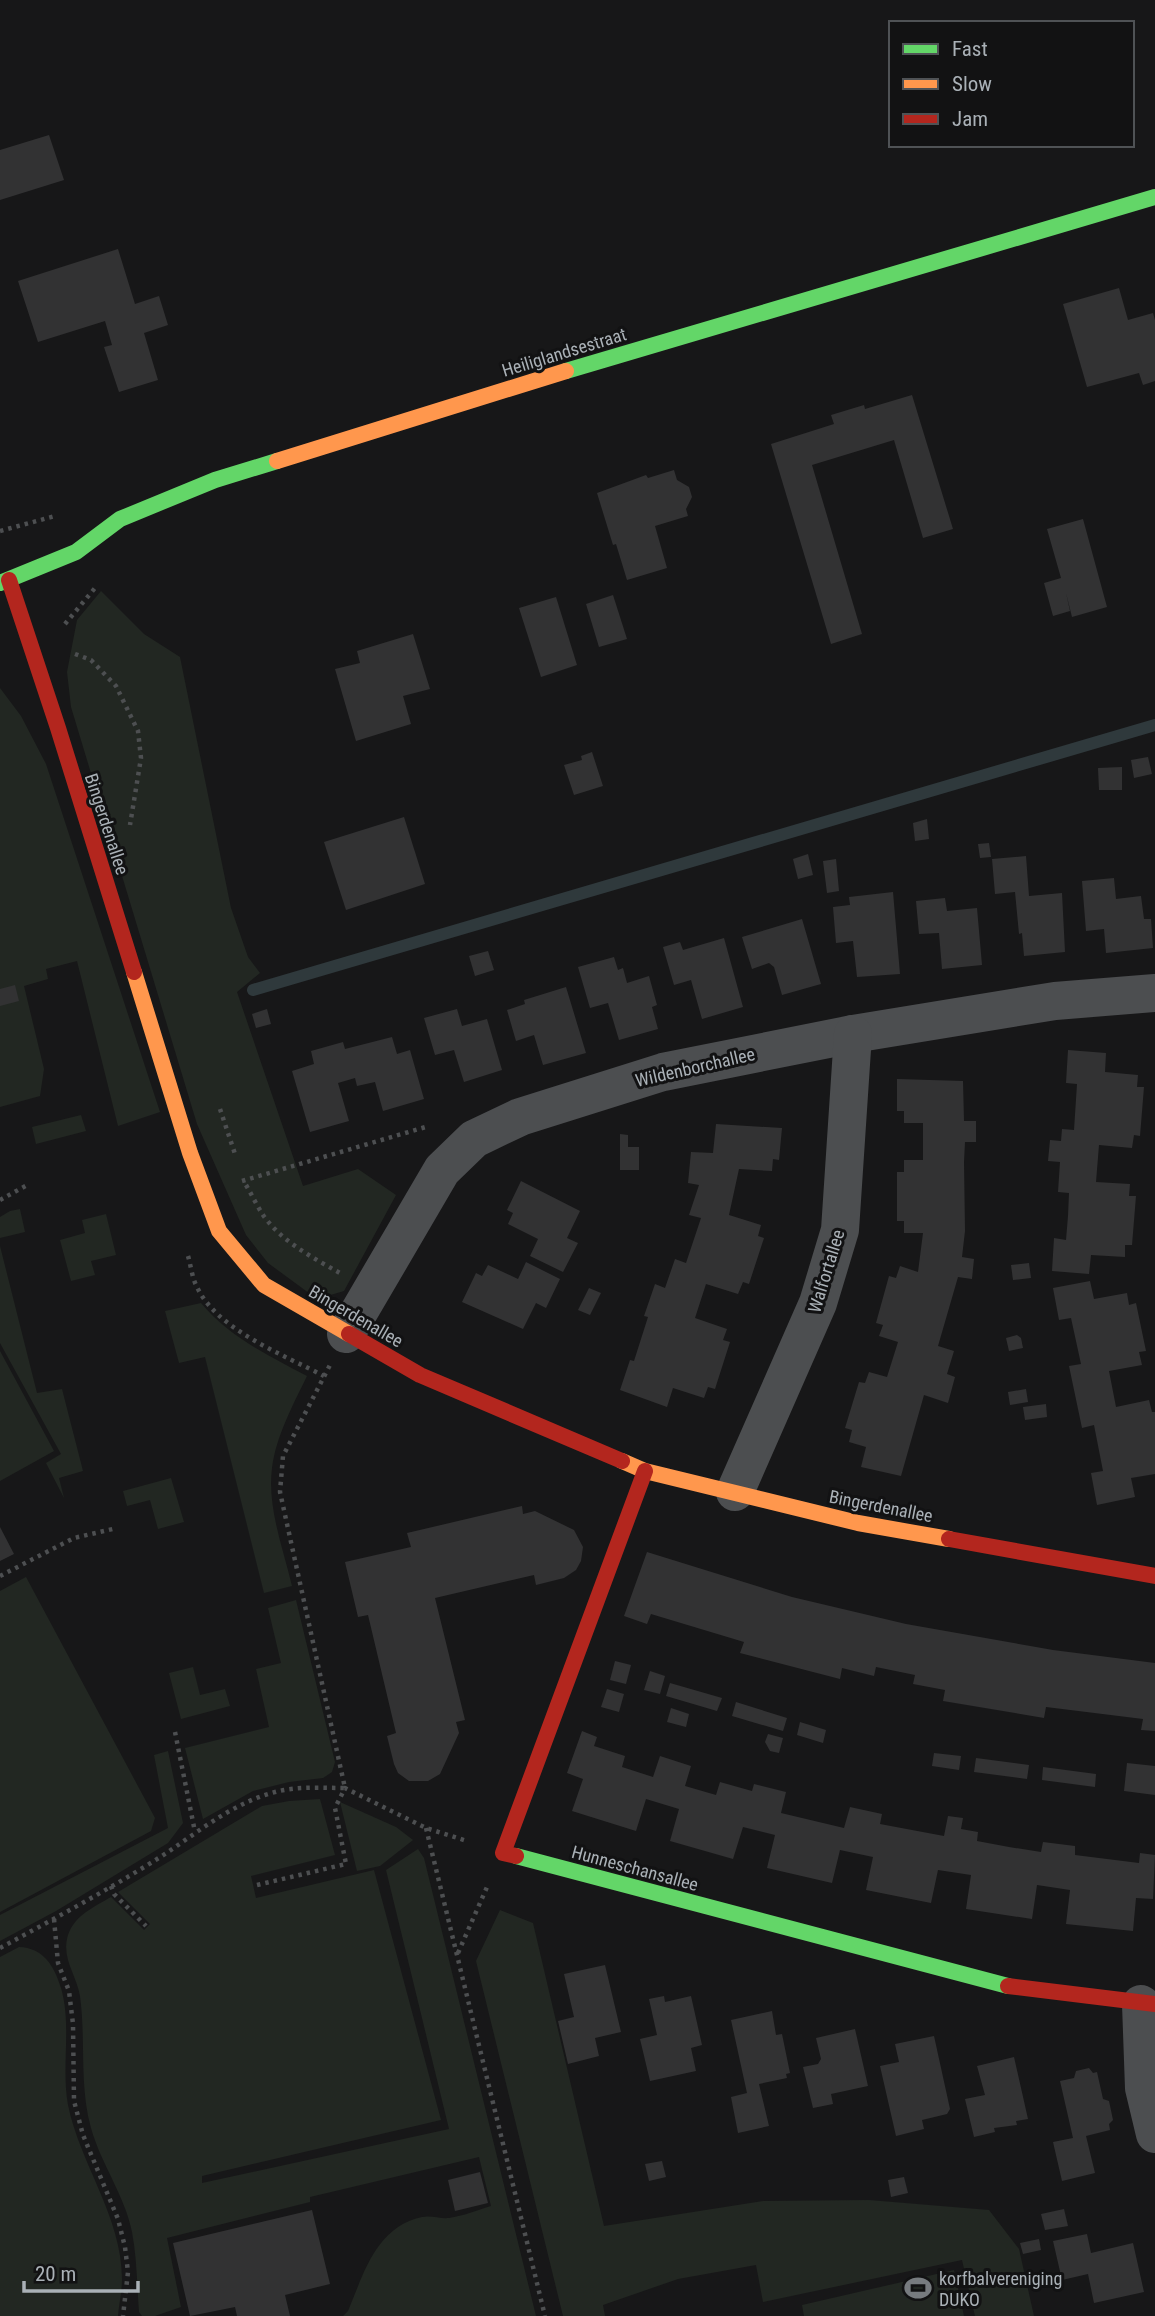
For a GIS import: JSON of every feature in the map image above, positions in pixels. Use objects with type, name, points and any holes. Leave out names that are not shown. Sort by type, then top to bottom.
[{"type":"street","name":"Heiliglandsestraat","points":[[4,581],[76,552],[120,519],[215,480],[687,334],[1155,197]]},
{"type":"street","name":"Bingerdenallee","points":[[4,581],[58,728],[190,1153],[219,1231],[264,1285],[420,1375],[645,1471],[858,1523],[1155,1576]]},
{"type":"street","name":"Wildenborchallee","points":[[346,1334],[442,1170],[474,1139],[520,1117],[663,1072],[853,1034],[1055,1001],[1155,993]]},
{"type":"street","name":"Walfortallee","points":[[735,1492],[818,1303],[841,1230],[853,1034]]},
{"type":"street","points":[[503,1853],[645,1471]]},
{"type":"street","name":"Hunneschansallee","points":[[503,1853],[1013,1987],[1148,2004]]},
{"type":"street","points":[[1148,2004],[1144,2088],[1155,2134]]},
{"type":"path","points":[[61,629],[98,585]]},
{"type":"path","points":[[66,650],[91,660],[116,686],[138,732],[141,758],[129,831]]},
{"type":"path","points":[[218,1103],[244,1181],[264,1217],[312,1258],[371,1291]]},
{"type":"path","points":[[205,1193],[456,1118],[474,1139]]},
{"type":"path","points":[[0,1200],[29,1184]]},
{"type":"path","points":[[257,1885],[346,1864],[335,1808],[345,1788],[280,1492],[283,1456],[346,1334]]},
{"type":"path","points":[[0,1576],[74,1538],[117,1528]]},
{"type":"path","points":[[175,1732],[195,1832]]},
{"type":"path","points":[[0,1948],[156,1860],[226,1812],[254,1798],[278,1791],[345,1788],[426,1828],[503,1853],[457,1954]]},
{"type":"path","points":[[426,1828],[545,2316]]},
{"type":"path","points":[[111,1886],[114,1894],[146,1926]]},
{"type":"path","points":[[54,1919],[58,1963],[69,1991],[74,2024],[74,2101],[83,2134],[118,2219],[125,2247],[128,2272],[123,2316]]},
{"type":"shaded area","points":[[101,591],[144,634],[180,657],[231,908],[248,957],[260,973],[237,992],[303,1186],[358,1169],[396,1195],[344,1291],[317,1299],[268,1263],[246,1235],[197,1124],[71,707],[67,672],[77,620]]},
{"type":"shaded area","points":[[0,688],[21,716],[46,764],[160,1112],[118,1126],[77,961],[46,969],[48,979],[24,986],[44,1069],[40,1096],[0,1107]]},
{"type":"shaded area","points":[[81,1115],[86,1131],[36,1144],[32,1127]]},
{"type":"shaded area","points":[[20,1209],[25,1232],[0,1238],[0,1217]]},
{"type":"shaded area","points":[[106,1214],[116,1255],[91,1261],[95,1275],[71,1281],[60,1240],[85,1233],[82,1220]]},
{"type":"shaded area","points":[[0,1246],[37,1393],[62,1389],[83,1471],[59,1478],[64,1498],[46,1463],[61,1454],[0,1343]]},
{"type":"shaded area","points":[[201,1303],[237,1336],[307,1376],[281,1432],[272,1468],[274,1512],[292,1586],[264,1593],[205,1357],[179,1363],[165,1311]]},
{"type":"shaded area","points":[[0,1351],[54,1451],[0,1481]]},
{"type":"shaded area","points":[[171,1478],[184,1522],[158,1529],[150,1500],[127,1506],[123,1491]]},
{"type":"shaded area","points":[[26,1577],[155,1818],[151,1831],[0,1912],[0,1591]]},
{"type":"shaded area","points":[[296,1600],[335,1762],[332,1772],[323,1778],[289,1782],[253,1791],[203,1819],[185,1748],[269,1727],[256,1669],[281,1663],[268,1608]]},
{"type":"shaded area","points":[[193,1667],[200,1695],[225,1689],[230,1706],[181,1719],[169,1673]]},
{"type":"shaded area","points":[[168,1751],[183,1823],[168,1843],[56,1911],[0,1941],[0,1915],[168,1828],[154,1755]]},
{"type":"shaded area","points":[[320,1799],[335,1855],[251,1876],[256,1898],[374,1870],[441,2120],[202,2176],[202,2183],[449,2129],[386,1870],[418,1849],[424,1858],[536,2316],[343,2316],[348,2311],[366,2267],[393,2231],[406,2222],[422,2217],[449,2218],[491,2206],[479,2157],[310,2197],[310,2202],[167,2238],[181,2307],[155,2316],[142,2316],[139,2312],[135,2252],[129,2219],[95,2141],[87,2112],[80,1996],[66,1951],[68,1935],[80,1917],[111,1897],[144,1930],[150,1924],[118,1892],[262,1806]]},
{"type":"shaded area","points":[[340,1802],[396,1827],[413,1840],[380,1866],[357,1871]]},
{"type":"shaded area","points":[[500,1910],[533,1923],[604,2226],[763,2201],[869,2200],[989,2210],[1019,2249],[1034,2316],[975,2316],[962,2260],[763,2302],[756,2265],[678,2279],[603,2305],[605,2316],[563,2316],[476,1961]]},
{"type":"shaded area","points":[[19,1947],[41,1954],[51,1965],[61,1988],[66,2017],[68,2105],[115,2234],[122,2279],[118,2316],[0,2316],[0,1957]]},
{"type":"shaded area","name":"korfbalvereniging DUKO","points":[[954,2270],[964,2316],[804,2316],[802,2305]]},
{"type":"building","points":[[49,135],[64,180],[0,200],[0,150]]},
{"type":"building","points":[[118,249],[135,304],[159,296],[168,325],[144,333],[158,380],[119,392],[104,347],[112,345],[105,321],[38,342],[18,281]]},
{"type":"building","points":[[1119,288],[1128,320],[1153,313],[1155,381],[1143,385],[1139,373],[1087,387],[1063,304]]},
{"type":"building","points":[[912,395],[953,529],[923,538],[894,440],[812,465],[862,634],[831,644],[771,444],[834,424],[831,415],[864,405],[865,409]]},
{"type":"building","points":[[674,470],[677,480],[689,487],[692,497],[686,509],[688,516],[655,526],[667,568],[627,580],[597,493],[646,475],[648,478]]},
{"type":"building","points":[[1083,519],[1107,607],[1072,617],[1066,593],[1070,611],[1053,616],[1044,583],[1061,578],[1047,529]]},
{"type":"building","points":[[613,595],[627,639],[599,647],[586,604]]},
{"type":"building","points":[[556,597],[577,665],[541,677],[519,608]]},
{"type":"building","points":[[413,634],[430,689],[403,696],[411,724],[356,741],[335,669],[360,663],[357,651]]},
{"type":"building","points":[[592,752],[603,786],[574,795],[564,765],[582,760],[581,756]]},
{"type":"building","points":[[1148,757],[1152,774],[1134,778],[1131,760]]},
{"type":"building","points":[[1122,767],[1122,790],[1099,790],[1098,768]]},
{"type":"building","points":[[404,817],[425,884],[346,910],[324,842]]},
{"type":"building","points":[[927,819],[929,839],[915,841],[913,823]]},
{"type":"building","points":[[989,843],[991,857],[980,858],[978,844]]},
{"type":"building","points":[[808,854],[813,875],[798,879],[793,859]]},
{"type":"building","points":[[1026,856],[1029,896],[1062,893],[1065,952],[1024,956],[1015,892],[995,894],[992,859]]},
{"type":"building","points":[[836,859],[839,891],[827,893],[823,861]]},
{"type":"building","points":[[1114,878],[1116,899],[1141,896],[1144,919],[1151,919],[1153,948],[1106,953],[1104,929],[1086,931],[1082,881]]},
{"type":"building","points":[[893,892],[900,974],[857,977],[853,941],[836,943],[833,907],[850,905],[849,897]]},
{"type":"building","points":[[945,898],[947,911],[977,908],[982,965],[942,969],[939,933],[919,934],[916,901]]},
{"type":"building","points":[[802,919],[821,984],[782,995],[774,967],[769,963],[752,969],[742,937]]},
{"type":"building","points":[[724,938],[743,1007],[702,1019],[691,980],[674,985],[663,947],[680,942],[683,950]]},
{"type":"building","points":[[488,951],[494,970],[475,976],[469,956]]},
{"type":"building","points":[[614,957],[618,970],[623,968],[627,983],[649,976],[657,1005],[652,1007],[658,1029],[619,1040],[608,1003],[590,1008],[578,967]]},
{"type":"building","points":[[15,985],[19,1001],[0,1006],[0,989]]},
{"type":"building","points":[[566,987],[586,1053],[543,1065],[534,1035],[516,1041],[507,1010],[525,1004],[524,1000]]},
{"type":"building","points":[[267,1009],[271,1024],[256,1028],[252,1014]]},
{"type":"building","points":[[457,1009],[462,1026],[487,1019],[502,1070],[464,1082],[454,1050],[435,1055],[424,1018]]},
{"type":"building","points":[[392,1037],[397,1054],[410,1050],[424,1099],[383,1111],[375,1082],[357,1086],[355,1078],[338,1083],[349,1121],[310,1132],[292,1071],[314,1064],[311,1051],[343,1042],[345,1049]]},
{"type":"building","points":[[1068,1050],[1106,1053],[1105,1072],[1138,1075],[1137,1087],[1144,1087],[1140,1136],[1134,1135],[1132,1148],[1099,1145],[1096,1182],[1130,1184],[1129,1196],[1136,1196],[1132,1245],[1125,1245],[1125,1257],[1091,1255],[1089,1274],[1052,1271],[1054,1238],[1066,1240],[1068,1216],[1069,1193],[1058,1192],[1060,1162],[1048,1161],[1050,1140],[1061,1141],[1062,1129],[1074,1130],[1077,1084],[1066,1083]]},
{"type":"building","points":[[897,1079],[963,1081],[964,1121],[976,1121],[976,1142],[965,1142],[964,1162],[965,1231],[962,1257],[974,1259],[972,1279],[958,1277],[938,1346],[954,1351],[947,1374],[955,1377],[948,1403],[924,1395],[901,1476],[861,1467],[866,1447],[849,1442],[852,1430],[845,1428],[859,1382],[865,1383],[869,1372],[887,1377],[898,1342],[879,1336],[883,1325],[876,1323],[889,1276],[896,1278],[900,1266],[918,1272],[923,1233],[904,1233],[904,1221],[897,1221],[897,1172],[904,1172],[904,1160],[923,1160],[923,1123],[904,1123],[904,1111],[897,1111]]},
{"type":"building","points":[[716,1124],[782,1128],[779,1160],[773,1159],[772,1171],[739,1169],[729,1215],[761,1225],[758,1236],[764,1238],[749,1284],[743,1282],[738,1294],[706,1284],[695,1318],[727,1329],[723,1340],[730,1342],[715,1389],[708,1387],[704,1398],[673,1388],[667,1407],[620,1390],[630,1360],[634,1361],[648,1317],[644,1316],[655,1284],[665,1288],[675,1259],[686,1263],[701,1218],[689,1215],[699,1185],[688,1183],[691,1152],[713,1153]]},
{"type":"building","points":[[620,1134],[628,1135],[628,1147],[639,1147],[639,1170],[620,1170]]},
{"type":"building","points":[[521,1181],[580,1211],[567,1238],[578,1243],[563,1272],[530,1256],[538,1239],[508,1224],[513,1213],[507,1210]]},
{"type":"building","points":[[526,1262],[560,1279],[546,1308],[536,1303],[523,1329],[462,1302],[476,1273],[482,1276],[488,1265],[518,1279]]},
{"type":"building","points":[[1029,1263],[1031,1278],[1013,1280],[1011,1265]]},
{"type":"building","points":[[1090,1281],[1094,1299],[1127,1293],[1129,1305],[1136,1303],[1146,1351],[1139,1352],[1142,1365],[1109,1371],[1116,1407],[1149,1400],[1152,1412],[1155,1412],[1155,1474],[1131,1478],[1135,1497],[1097,1505],[1091,1473],[1103,1471],[1094,1425],[1082,1428],[1069,1366],[1081,1364],[1071,1318],[1059,1320],[1053,1288]]},
{"type":"building","points":[[589,1288],[601,1293],[590,1315],[578,1310]]},
{"type":"building","points":[[1017,1335],[1021,1338],[1023,1348],[1009,1351],[1006,1338]]},
{"type":"building","points":[[1026,1389],[1028,1402],[1010,1405],[1008,1392]]},
{"type":"building","points":[[1046,1404],[1047,1417],[1025,1420],[1023,1407]]},
{"type":"building","points":[[522,1506],[523,1514],[535,1511],[574,1530],[583,1547],[581,1561],[576,1570],[564,1578],[536,1585],[534,1575],[435,1598],[465,1720],[456,1722],[459,1733],[440,1774],[428,1781],[409,1781],[398,1773],[394,1764],[387,1736],[396,1733],[368,1615],[358,1617],[345,1562],[411,1547],[407,1533]]},
{"type":"building","points":[[0,1527],[14,1554],[0,1561]]},
{"type":"building","points":[[647,1552],[792,1597],[906,1624],[1053,1650],[1155,1663],[1155,1731],[1141,1730],[1143,1719],[1046,1707],[1044,1718],[943,1701],[945,1690],[913,1684],[915,1675],[876,1667],[874,1676],[842,1668],[840,1679],[740,1653],[744,1642],[651,1614],[647,1624],[624,1616]]},
{"type":"building","points":[[615,1661],[631,1665],[626,1684],[610,1680]]},
{"type":"building","points":[[650,1671],[665,1676],[660,1694],[644,1690]]},
{"type":"building","points":[[670,1683],[722,1698],[717,1711],[666,1696]]},
{"type":"building","points":[[607,1689],[624,1694],[619,1712],[601,1707]]},
{"type":"building","points":[[736,1702],[787,1718],[783,1731],[732,1716]]},
{"type":"building","points":[[671,1708],[689,1714],[686,1727],[667,1722]]},
{"type":"building","points":[[800,1722],[826,1730],[823,1743],[797,1735]]},
{"type":"building","points":[[582,1731],[597,1737],[594,1746],[625,1756],[622,1767],[653,1777],[660,1756],[691,1766],[685,1786],[716,1795],[720,1782],[752,1791],[754,1784],[786,1792],[781,1813],[844,1828],[850,1807],[882,1814],[880,1824],[944,1836],[948,1816],[963,1818],[961,1829],[978,1832],[977,1841],[1009,1847],[1041,1852],[1043,1842],[1075,1846],[1075,1855],[1139,1863],[1140,1853],[1155,1855],[1153,1899],[1136,1898],[1133,1931],[1066,1924],[1070,1890],[1037,1885],[1032,1919],[966,1909],[971,1875],[938,1870],[931,1903],[866,1890],[873,1857],[840,1850],[832,1883],[767,1868],[775,1835],[743,1827],[733,1859],[670,1841],[679,1809],[646,1799],[636,1831],[572,1811],[583,1779],[567,1773]]},
{"type":"building","points":[[768,1734],[783,1738],[779,1753],[770,1751],[765,1742]]},
{"type":"building","points":[[934,1753],[961,1756],[959,1770],[932,1766]]},
{"type":"building","points":[[976,1758],[1029,1765],[1027,1779],[974,1772]]},
{"type":"building","points":[[1127,1763],[1155,1766],[1155,1795],[1124,1791]]},
{"type":"building","points":[[1043,1767],[1096,1774],[1095,1787],[1042,1780]]},
{"type":"building","points":[[605,1965],[621,2032],[595,2038],[599,2056],[568,2064],[558,2021],[574,2017],[564,1974]]},
{"type":"building","points":[[664,1996],[665,2002],[691,1996],[702,2045],[691,2048],[696,2071],[650,2081],[640,2039],[657,2035],[649,1999]]},
{"type":"building","points":[[772,2011],[776,2035],[782,2034],[790,2073],[786,2074],[787,2078],[759,2084],[769,2126],[738,2133],[731,2097],[747,2093],[731,2020]]},
{"type":"building","points":[[855,2029],[868,2086],[831,2094],[833,2104],[813,2108],[803,2067],[818,2064],[821,2059],[816,2038]]},
{"type":"building","points":[[934,2036],[950,2109],[947,2114],[922,2120],[924,2129],[896,2136],[880,2066],[899,2062],[895,2044]]},
{"type":"building","points":[[1014,2057],[1028,2119],[1016,2121],[1017,2125],[994,2128],[995,2132],[974,2137],[965,2099],[985,2095],[977,2066]]},
{"type":"building","points":[[1089,2068],[1093,2073],[1097,2072],[1103,2099],[1109,2101],[1113,2120],[1109,2124],[1110,2130],[1086,2136],[1095,2173],[1062,2181],[1053,2142],[1073,2138],[1060,2081],[1074,2078],[1076,2071]]},
{"type":"building","points":[[662,2161],[666,2177],[649,2181],[645,2164]]},
{"type":"building","points":[[480,2172],[488,2203],[455,2211],[448,2180]]},
{"type":"building","points":[[904,2177],[908,2193],[891,2197],[888,2180]]},
{"type":"building","points":[[1064,2209],[1068,2226],[1045,2230],[1041,2214]]},
{"type":"building","points":[[312,2210],[330,2284],[285,2295],[290,2316],[237,2316],[235,2307],[190,2316],[173,2243]]},
{"type":"building","points":[[1087,2234],[1091,2253],[1133,2243],[1144,2292],[1094,2303],[1088,2274],[1062,2280],[1053,2241]]},
{"type":"building","points":[[1039,2239],[1041,2250],[1023,2254],[1020,2243]]},
{"type":"waterway","points":[[253,990],[1155,725]]},
{"type":"traffic: fast","points":[[566,371],[1155,197]]},
{"type":"traffic: fast","points":[[0,583],[76,552],[120,519],[215,480],[277,461]]},
{"type":"traffic: fast","points":[[516,1856],[1008,1986]]},
{"type":"traffic: slow","points":[[277,461],[566,371]]},
{"type":"traffic: slow","points":[[134,972],[190,1153],[219,1231],[264,1285],[349,1334]]},
{"type":"traffic: slow","points":[[622,1461],[645,1471],[858,1523],[949,1539]]},
{"type":"traffic: jam","points":[[9,580],[134,972]]},
{"type":"traffic: jam","points":[[349,1334],[420,1375],[622,1461]]},
{"type":"traffic: jam","points":[[516,1856],[503,1853],[645,1471]]},
{"type":"traffic: jam","points":[[949,1539],[1155,1576]]},
{"type":"traffic: jam","points":[[1008,1986],[1155,2004]]},
{"type":"place","name":"korfbalvereniging DUKO","points":[[918,2288]]}]
